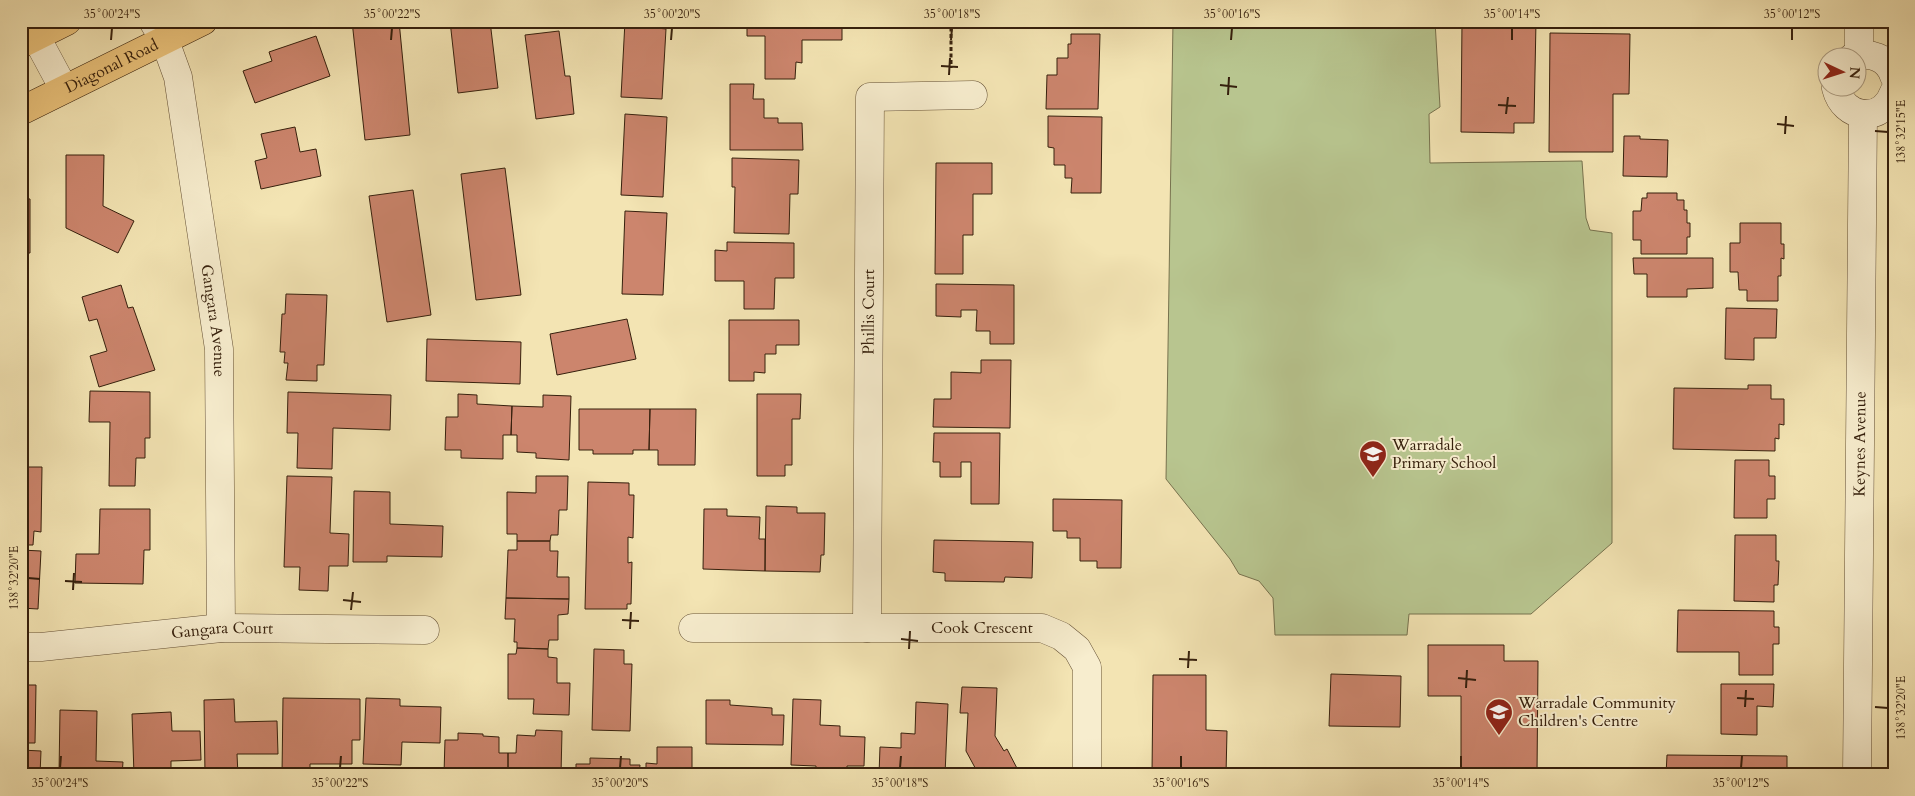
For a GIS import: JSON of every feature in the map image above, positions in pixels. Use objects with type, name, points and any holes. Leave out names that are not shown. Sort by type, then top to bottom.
[{"type":"main road","points":[[30,34],[67,21]]},
{"type":"main road","name":"Diagonal Road","points":[[21,111],[64,89],[159,31],[203,21]]},
{"type":"street","points":[[1857,48],[1859,21]]},
{"type":"street","name":"Gangara Avenue","points":[[159,31],[178,77],[220,350],[221,628]]},
{"type":"street","points":[[30,34],[64,89]]},
{"type":"street","points":[[1868,54],[1877,56],[1886,62],[1894,76]]},
{"type":"street","points":[[1840,98],[1845,106],[1853,112],[1863,114],[1875,113],[1884,108],[1891,100],[1894,92]]},
{"type":"street","name":"Phillis Court","points":[[867,628],[870,97],[962,96]]},
{"type":"street","name":"Keynes Avenue","points":[[1858,775],[1863,114]]},
{"type":"street","name":"Gangara Court","points":[[21,647],[41,647],[221,628],[425,630]]},
{"type":"street","name":"Cook Crescent","points":[[693,628],[1042,628],[1061,636],[1077,649],[1087,667],[1087,775]]},
{"type":"path","points":[[951,21],[962,96]]},
{"type":"green space","points":[[1173,21],[1435,21],[1440,107],[1429,114],[1430,163],[1582,161],[1586,218],[1590,230],[1612,233],[1612,543],[1531,614],[1409,614],[1407,635],[1275,635],[1273,598],[1259,581],[1239,574],[1230,559],[1166,479]]},
{"type":"building","points":[[352,21],[399,21],[410,135],[365,140]]},
{"type":"building","points":[[450,21],[490,21],[498,88],[458,93]]},
{"type":"building","points":[[625,21],[658,21],[657,28],[666,29],[662,99],[621,97]]},
{"type":"building","points":[[747,21],[842,21],[842,40],[802,40],[802,63],[796,62],[795,79],[765,79],[765,36],[747,36]]},
{"type":"building","points":[[1462,21],[1536,21],[1534,123],[1514,123],[1514,133],[1461,132]]},
{"type":"building","points":[[559,31],[565,76],[570,76],[574,114],[536,119],[525,35]]},
{"type":"building","points":[[1550,33],[1630,34],[1629,94],[1613,94],[1613,152],[1549,152]]},
{"type":"building","points":[[1071,34],[1100,34],[1098,109],[1046,109],[1047,75],[1057,75],[1057,58],[1068,58],[1068,44],[1071,44]]},
{"type":"building","points":[[316,36],[330,76],[255,103],[243,71],[272,61],[269,52]]},
{"type":"building","points":[[730,84],[754,84],[753,99],[764,99],[764,118],[778,118],[778,123],[802,123],[803,150],[730,150]]},
{"type":"building","points":[[625,114],[667,117],[663,197],[621,195]]},
{"type":"building","points":[[1048,116],[1102,117],[1101,193],[1071,193],[1072,178],[1065,178],[1065,165],[1054,165],[1054,148],[1048,147]]},
{"type":"building","points":[[295,127],[300,152],[316,149],[321,176],[261,189],[255,161],[267,158],[261,134]]},
{"type":"building","points":[[1624,136],[1640,136],[1640,139],[1668,140],[1667,177],[1623,176]]},
{"type":"building","points":[[66,155],[104,155],[103,206],[134,221],[118,253],[66,228]]},
{"type":"building","points":[[732,158],[799,160],[798,194],[790,194],[789,234],[734,233],[735,187],[732,187]]},
{"type":"building","points":[[936,163],[992,163],[992,194],[973,194],[973,235],[963,235],[963,274],[935,274]]},
{"type":"building","points":[[505,168],[521,295],[476,300],[461,174]]},
{"type":"building","points":[[413,190],[431,315],[387,322],[369,196]]},
{"type":"building","points":[[1647,193],[1677,193],[1677,200],[1684,200],[1684,210],[1687,210],[1687,223],[1690,223],[1690,237],[1687,237],[1687,254],[1641,254],[1641,240],[1633,240],[1633,211],[1641,211],[1642,198],[1647,198]]},
{"type":"building","points":[[21,198],[30,199],[30,253],[21,253]]},
{"type":"building","points":[[625,211],[667,213],[663,295],[622,294]]},
{"type":"building","points":[[1740,223],[1781,223],[1781,244],[1784,244],[1784,259],[1781,258],[1781,276],[1778,276],[1778,301],[1747,301],[1747,290],[1739,290],[1738,272],[1730,272],[1730,243],[1740,243]]},
{"type":"building","points":[[727,242],[794,243],[794,278],[775,278],[774,309],[744,309],[744,281],[715,281],[715,250],[727,251]]},
{"type":"building","points":[[1633,258],[1713,258],[1713,288],[1687,289],[1687,297],[1647,297],[1647,274],[1634,274]]},
{"type":"building","points":[[936,284],[1014,285],[1014,344],[990,344],[990,331],[976,331],[977,310],[961,310],[961,317],[936,316]]},
{"type":"building","points":[[121,285],[128,308],[133,307],[155,370],[99,387],[90,356],[107,351],[97,319],[89,321],[82,297]]},
{"type":"building","points":[[286,294],[327,295],[324,365],[317,365],[317,381],[286,380],[288,363],[284,363],[285,352],[280,352],[282,314],[285,314]]},
{"type":"building","points":[[1726,308],[1777,309],[1776,338],[1754,338],[1754,360],[1725,359]]},
{"type":"building","points":[[627,319],[636,359],[557,375],[550,334]]},
{"type":"building","points":[[729,320],[799,320],[799,345],[776,345],[776,354],[765,354],[765,373],[754,372],[754,381],[729,381]]},
{"type":"building","points":[[427,339],[521,342],[520,384],[426,381]]},
{"type":"building","points":[[981,360],[1011,360],[1010,428],[933,427],[934,399],[951,399],[951,372],[981,373]]},
{"type":"building","points":[[1748,385],[1771,385],[1771,399],[1784,399],[1784,425],[1779,424],[1779,439],[1775,438],[1775,451],[1673,449],[1674,388],[1748,389]]},
{"type":"building","points":[[90,391],[150,392],[150,438],[145,438],[145,458],[136,458],[135,486],[109,486],[110,422],[89,422]]},
{"type":"building","points":[[288,392],[391,395],[390,430],[333,428],[332,469],[297,468],[298,433],[287,433]]},
{"type":"building","points":[[458,394],[477,395],[477,404],[512,406],[511,435],[503,435],[503,459],[461,458],[461,450],[445,450],[446,417],[458,417]]},
{"type":"building","points":[[757,394],[801,394],[800,419],[792,419],[792,465],[785,465],[785,476],[757,476]]},
{"type":"building","points":[[543,395],[571,396],[569,460],[536,458],[536,453],[517,452],[517,435],[511,435],[512,406],[543,407]]},
{"type":"building","points":[[579,409],[650,409],[649,450],[633,450],[633,454],[593,454],[593,450],[579,450]]},
{"type":"building","points":[[650,409],[696,409],[695,465],[658,465],[658,450],[649,450]]},
{"type":"building","points":[[934,433],[1000,433],[999,504],[971,504],[971,462],[961,462],[961,477],[940,477],[940,462],[933,462]]},
{"type":"building","points":[[1735,460],[1769,460],[1769,476],[1775,476],[1775,499],[1767,499],[1767,518],[1734,518]]},
{"type":"building","points":[[21,467],[42,467],[41,532],[34,531],[33,545],[21,545]]},
{"type":"building","points":[[287,476],[332,477],[330,533],[349,534],[348,566],[329,566],[328,591],[299,590],[300,567],[284,567]]},
{"type":"building","points":[[536,476],[568,476],[567,510],[559,510],[558,535],[551,535],[550,541],[517,541],[517,534],[507,534],[507,492],[536,493]]},
{"type":"building","points":[[588,482],[629,483],[629,495],[634,495],[633,538],[628,537],[628,563],[632,562],[631,604],[627,604],[627,609],[585,609]]},
{"type":"building","points":[[354,491],[390,492],[390,524],[443,526],[442,557],[387,556],[387,562],[353,562]]},
{"type":"building","points":[[1053,499],[1122,500],[1121,568],[1097,568],[1097,561],[1080,561],[1080,538],[1067,538],[1067,531],[1053,531]]},
{"type":"building","points":[[766,506],[797,507],[797,513],[825,513],[824,555],[821,555],[820,572],[765,571]]},
{"type":"building","points":[[100,509],[150,509],[150,550],[144,550],[143,584],[75,583],[76,554],[99,554]]},
{"type":"building","points":[[704,509],[727,509],[727,516],[760,517],[759,539],[765,539],[765,571],[703,569]]},
{"type":"building","points":[[1735,535],[1776,535],[1776,561],[1779,561],[1778,585],[1774,585],[1774,602],[1734,601]]},
{"type":"building","points":[[934,540],[1033,542],[1032,578],[1005,577],[1004,582],[945,581],[945,573],[933,572]]},
{"type":"building","points":[[517,541],[550,541],[550,551],[558,551],[557,577],[569,577],[569,599],[506,598],[508,550],[517,550]]},
{"type":"building","points":[[21,550],[41,551],[38,609],[21,608]]},
{"type":"building","points":[[506,598],[569,599],[568,614],[558,615],[558,640],[549,640],[548,649],[517,648],[517,642],[514,642],[515,619],[505,619]]},
{"type":"building","points":[[1678,610],[1774,611],[1774,627],[1779,627],[1779,644],[1773,644],[1773,675],[1739,675],[1739,652],[1677,652]]},
{"type":"building","name":"Warradale Community Children's Centre","points":[[1428,645],[1504,645],[1504,661],[1538,661],[1537,775],[1461,775],[1461,696],[1428,696]]},
{"type":"building","points":[[517,648],[548,649],[548,657],[557,658],[557,683],[570,683],[569,715],[533,714],[534,699],[508,699],[508,654],[516,654]]},
{"type":"building","points":[[594,649],[624,650],[624,664],[632,664],[630,731],[592,730]]},
{"type":"building","points":[[1331,674],[1401,676],[1400,727],[1329,726]]},
{"type":"building","points":[[1153,675],[1206,675],[1206,730],[1227,731],[1226,775],[1152,775]]},
{"type":"building","points":[[1721,684],[1774,684],[1773,707],[1757,706],[1757,735],[1721,734]]},
{"type":"building","points":[[21,685],[36,685],[35,743],[21,743]]},
{"type":"building","points":[[962,687],[997,688],[995,736],[1004,751],[1007,749],[1020,774],[979,775],[966,751],[968,713],[960,713]]},
{"type":"building","points":[[283,698],[360,699],[360,740],[352,740],[352,764],[310,764],[310,775],[282,775]]},
{"type":"building","points":[[366,698],[400,699],[400,706],[441,707],[440,743],[402,742],[401,765],[363,764]]},
{"type":"building","points":[[234,699],[235,722],[277,721],[278,754],[237,754],[238,775],[205,775],[204,700]]},
{"type":"building","points":[[793,699],[821,700],[820,725],[840,726],[840,736],[865,737],[864,766],[847,766],[847,775],[816,775],[816,766],[791,765]]},
{"type":"building","points":[[706,700],[730,700],[730,705],[772,708],[772,715],[784,715],[783,745],[706,744]]},
{"type":"building","points":[[916,702],[948,704],[945,775],[879,775],[880,747],[901,748],[901,733],[915,734]]},
{"type":"building","points":[[60,710],[97,711],[96,761],[123,762],[122,775],[59,775]]},
{"type":"building","points":[[171,712],[172,731],[200,731],[201,760],[171,761],[171,775],[134,775],[132,714]]},
{"type":"building","points":[[536,730],[562,731],[561,775],[508,775],[508,753],[516,753],[517,735],[535,736]]},
{"type":"building","points":[[458,733],[499,737],[499,753],[508,753],[508,775],[444,774],[445,740],[458,740]]},
{"type":"building","points":[[657,747],[692,747],[692,775],[646,775],[646,763],[657,764]]},
{"type":"building","points":[[21,750],[41,751],[40,775],[21,775]]},
{"type":"building","points":[[1667,755],[1787,756],[1787,775],[1666,775]]},
{"type":"building","points":[[590,758],[630,759],[630,765],[640,765],[639,775],[576,775],[576,764],[590,764]]},
{"type":"place","name":"Warradale Primary School","points":[[1373,478]]},
{"type":"place","name":"Warradale Community Children's Centre","points":[[1499,736]]}]
